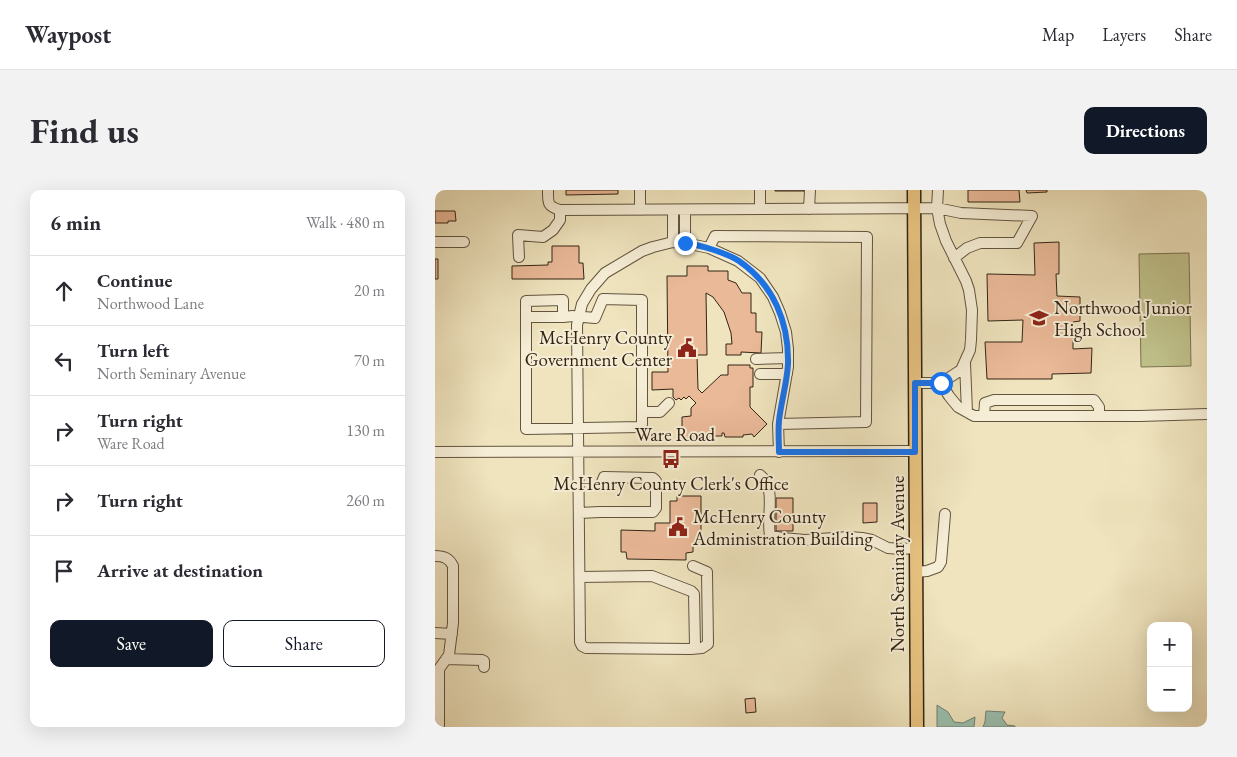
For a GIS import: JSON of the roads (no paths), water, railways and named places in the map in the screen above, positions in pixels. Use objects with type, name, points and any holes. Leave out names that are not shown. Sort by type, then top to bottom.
[{"type":"main road","name":"North Seminary Avenue","points":[[914,190],[917,727]]},
{"type":"street","points":[[519,257],[517,235],[543,238],[553,230],[560,220],[556,209],[548,202],[548,190]]},
{"type":"street","points":[[640,190],[640,210]]},
{"type":"street","points":[[760,190],[760,209]]},
{"type":"street","points":[[809,190],[809,209]]},
{"type":"street","points":[[915,383],[941,383],[961,370],[970,350],[971,310],[969,290],[940,224],[937,208],[938,190]]},
{"type":"street","points":[[556,209],[937,208],[961,213],[1032,216],[1017,243],[980,243],[967,248],[954,258]]},
{"type":"street","points":[[673,210],[673,242]]},
{"type":"street","points":[[685,210],[685,243]]},
{"type":"street","points":[[709,248],[715,236],[867,237],[867,422],[778,424]]},
{"type":"street","points":[[435,242],[464,242]]},
{"type":"street","points":[[693,566],[707,572],[708,644],[702,648],[691,649],[586,648],[582,646],[580,642],[577,325],[582,304],[591,289],[605,273],[642,251],[653,246],[673,242],[709,248],[738,261],[760,278],[773,297],[780,313],[786,332],[788,349],[787,374],[778,424],[779,452]]},
{"type":"street","points":[[526,317],[563,317],[573,316],[595,318],[603,299],[642,300],[642,425],[639,428],[527,429],[526,317],[527,300],[563,300],[563,317]]},
{"type":"street","points":[[756,359],[788,358]]},
{"type":"street","points":[[965,362],[967,412]]},
{"type":"street","points":[[760,374],[787,374]]},
{"type":"street","points":[[941,383],[958,407],[974,416],[1207,414]]},
{"type":"street","points":[[984,416],[985,403],[993,400],[1094,400],[1099,407],[1099,416]]},
{"type":"street","points":[[642,412],[660,412],[669,403]]},
{"type":"street","name":"Ware Road","points":[[435,452],[915,452]]},
{"type":"street","points":[[760,476],[765,479],[769,489],[770,534],[782,538],[805,540],[862,538],[873,540],[888,548],[916,548]]},
{"type":"street","points":[[579,513],[653,512],[656,508],[656,481],[653,478],[604,477],[602,482]]},
{"type":"street","points":[[916,572],[927,572],[938,567],[941,562],[945,514]]},
{"type":"street","points":[[435,556],[443,556],[450,560],[453,566],[453,623],[449,655],[437,669],[439,727]]},
{"type":"street","points":[[579,577],[652,576],[691,591],[694,594],[695,646],[691,649]]},
{"type":"street","points":[[435,634],[452,634]]},
{"type":"street","points":[[446,659],[482,660],[484,661],[484,668]]},
{"type":"place","name":"Northwood Junior High School","points":[[1039,318]]},
{"type":"place","name":"McHenry County Government Center","points":[[687,348]]},
{"type":"place","name":"McHenry County Clerk's Office","points":[[671,459]]},
{"type":"place","name":"McHenry County Administration Building","points":[[678,527]]}]
